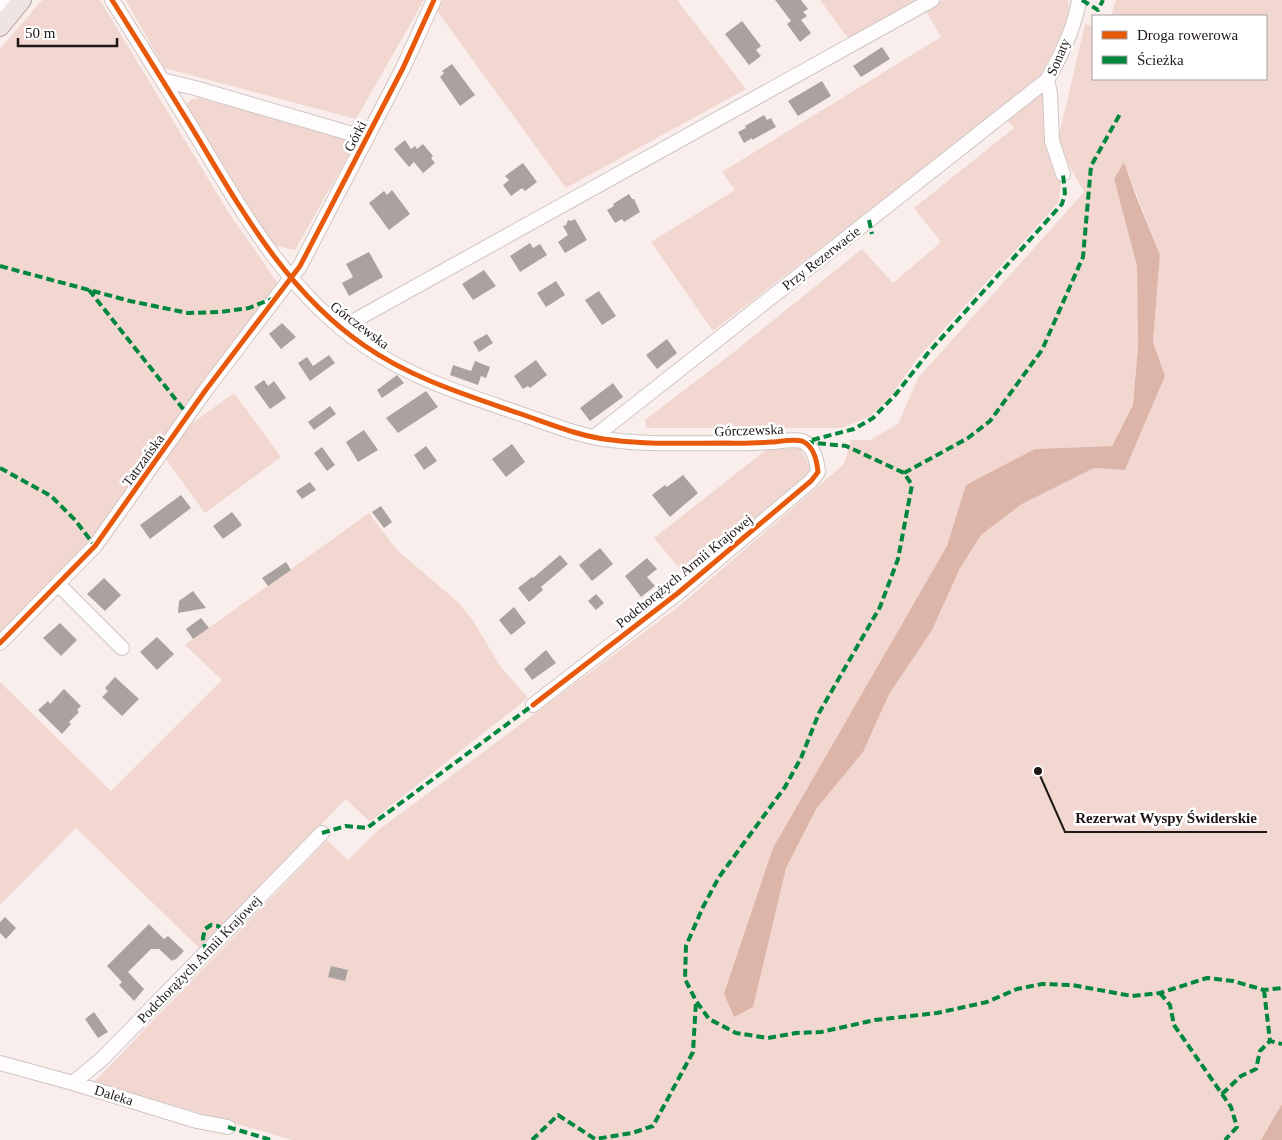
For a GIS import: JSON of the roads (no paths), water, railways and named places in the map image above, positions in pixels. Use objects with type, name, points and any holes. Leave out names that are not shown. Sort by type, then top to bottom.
[{"type":"main road","points":[[0,27],[22,0]]},
{"type":"street","points":[[0,15],[6,0]]},
{"type":"street","name":"Górczewska","points":[[112,0],[230,191],[290,279],[341,328],[380,356],[473,398],[594,437],[610,440],[744,444],[795,440],[804,442]]},
{"type":"street","name":"Górki","points":[[290,279],[300,266],[403,68],[434,0]]},
{"type":"street","points":[[341,328],[932,0]]},
{"type":"street","name":"Sonaty","points":[[1063,174],[1052,141],[1050,92],[1047,80],[1055,66],[1076,15],[1079,0]]},
{"type":"street","points":[[162,80],[366,138]]},
{"type":"street","name":"Przy Rezerwacie","points":[[594,437],[1047,80]]},
{"type":"street","name":"Tatrzańska","points":[[0,643],[95,546],[204,391],[290,279]]},
{"type":"street","name":"Podchorążych Armii Krajowej","points":[[534,705],[678,593],[811,481],[818,472],[817,461],[813,452],[804,442]]},
{"type":"street","points":[[58,584],[122,648]]},
{"type":"street","name":"Podchorążych Armii Krajowej","points":[[73,1083],[103,1058],[322,833]]},
{"type":"street","name":"Daleka","points":[[0,1063],[197,1121],[228,1126]]},
{"type":"place","name":"Rezerwat Wyspy Świderskie","points":[[1038,771]]}]
